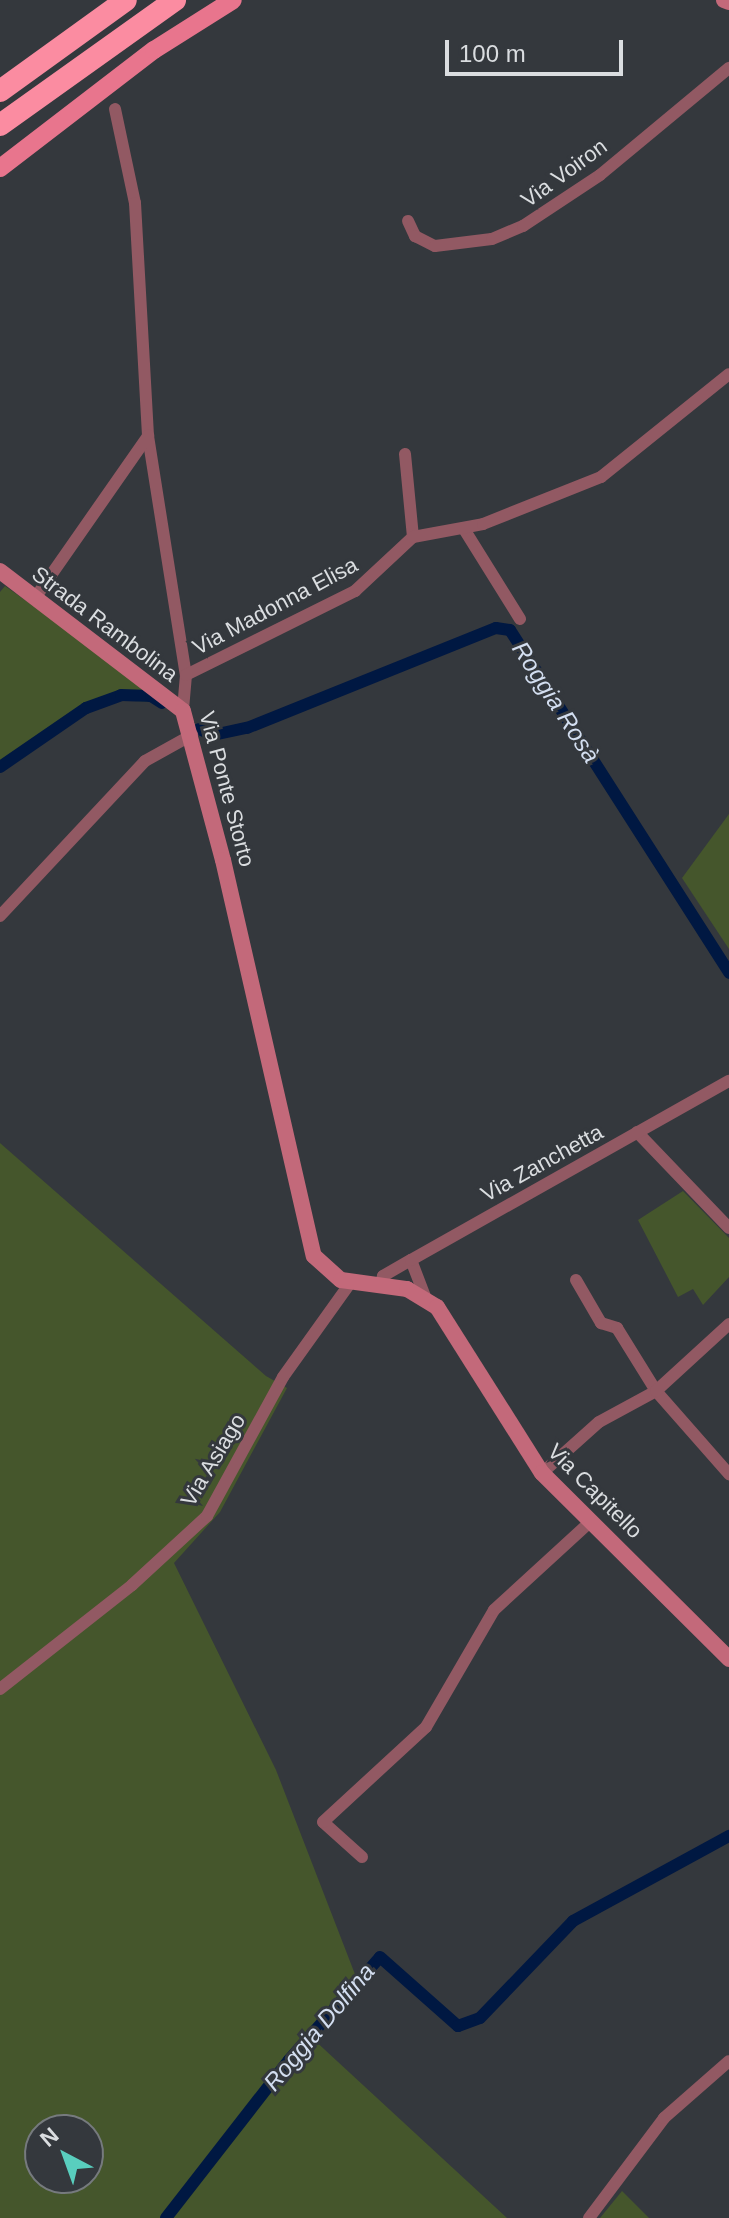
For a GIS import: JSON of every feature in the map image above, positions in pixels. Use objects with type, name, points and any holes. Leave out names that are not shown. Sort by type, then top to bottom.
[{"type":"highway","points":[[0,91],[126,0]]},
{"type":"highway","points":[[0,125],[175,0]]},
{"type":"main road","points":[[0,168],[154,50],[233,0]]},
{"type":"street","name":"Via Voiron","points":[[408,221],[415,236],[435,246],[492,239],[523,226],[600,175],[729,68]]},
{"type":"street","name":"Via Ponte Storto","points":[[115,109],[135,203],[148,436],[186,675],[183,711],[192,735],[306,1236],[314,1256],[330,1272],[351,1282],[381,1284]]},
{"type":"street","points":[[405,454],[413,537],[464,529],[601,477],[729,374]]},
{"type":"street","points":[[35,598],[148,436]]},
{"type":"street","points":[[464,529],[520,619]]},
{"type":"street","name":"Via Madonna Elisa","points":[[186,675],[355,591],[413,537]]},
{"type":"street","name":"Strada Rambolina","points":[[0,571],[183,711]]},
{"type":"street","points":[[0,916],[145,761],[192,735]]},
{"type":"street","name":"Via Zanchetta","points":[[381,1284],[383,1276],[729,1081]]},
{"type":"street","points":[[637,1132],[729,1228]]},
{"type":"street","name":"Via Capitello","points":[[411,1260],[425,1297],[451,1324],[542,1473],[670,1595],[729,1659]]},
{"type":"street","points":[[576,1280],[601,1323],[617,1328],[656,1391],[729,1474]]},
{"type":"street","name":"Via Asiago","points":[[0,1689],[132,1585],[207,1516],[283,1377],[351,1282]]},
{"type":"street","points":[[381,1284],[425,1297]]},
{"type":"street","points":[[542,1473],[599,1422],[656,1391],[729,1324]]},
{"type":"street","points":[[362,1857],[323,1822],[426,1727],[494,1610],[590,1522]]},
{"type":"street","points":[[589,2218],[664,2118],[729,2061]]},
{"type":"green space","points":[[5,586],[149,687],[148,702],[122,700],[91,709],[0,772],[0,592]]},
{"type":"green space","points":[[729,814],[729,949],[682,878]]},
{"type":"green space","points":[[0,1143],[266,1376],[287,1388],[220,1512],[174,1563],[276,1770],[358,1982],[311,2037],[507,2218],[0,2218]]},
{"type":"green space","points":[[683,1191],[729,1238],[729,1277],[703,1305],[693,1289],[678,1297],[638,1220]]},
{"type":"green space","points":[[622,2191],[649,2218],[600,2218]]},
{"type":"waterway","name":"Roggia Rosà","points":[[199,729],[213,735],[247,728],[496,628],[510,630],[729,973]]},
{"type":"waterway","name":"Roggia Rosà","points":[[0,767],[86,708],[121,695],[151,696],[162,703]]},
{"type":"waterway","name":"Roggia Dolfina","points":[[166,2218],[289,2060],[380,1957],[458,2026],[480,2018],[573,1921],[729,1836]]}]
